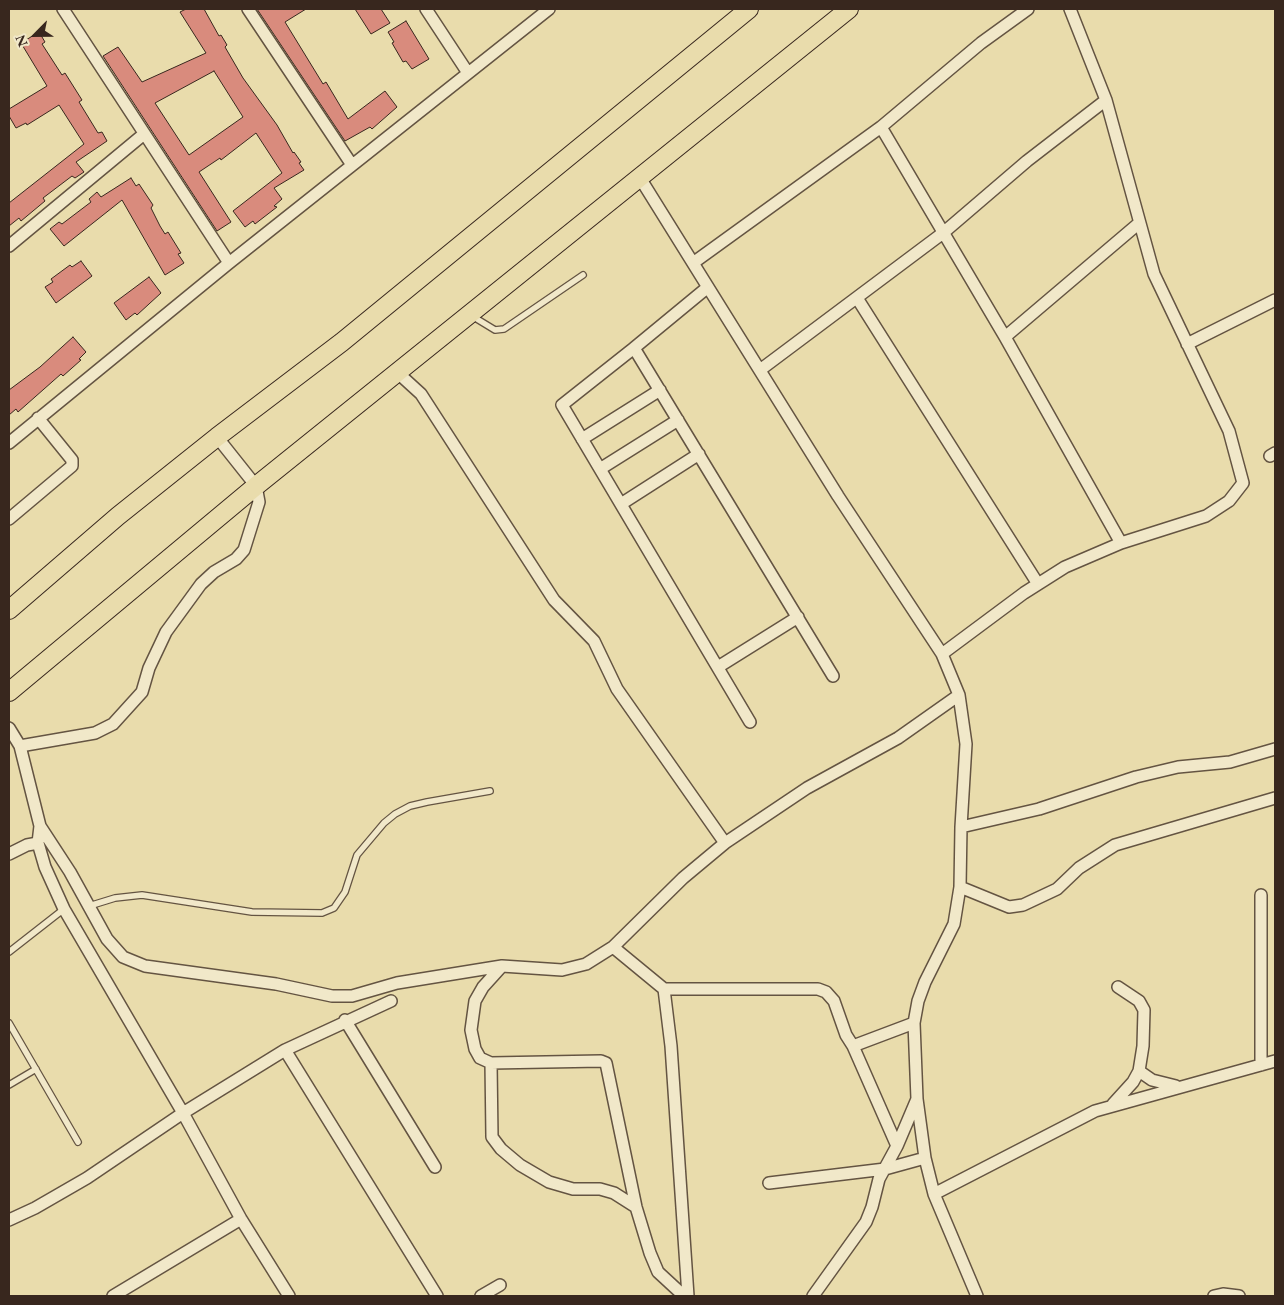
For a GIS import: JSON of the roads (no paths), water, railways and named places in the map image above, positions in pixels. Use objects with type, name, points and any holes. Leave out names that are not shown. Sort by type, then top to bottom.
[{"type":"main road","points":[[9,610],[118,516],[217,437],[342,342],[749,9]]},
{"type":"main road","points":[[9,692],[256,486],[849,9]]},
{"type":"street","points":[[63,9],[230,263]]},
{"type":"street","points":[[248,9],[352,165]]},
{"type":"street","points":[[426,9],[468,73]]},
{"type":"street","points":[[9,442],[352,165],[549,9]]},
{"type":"street","points":[[693,264],[881,127],[981,43],[1028,9]]},
{"type":"street","points":[[942,654],[1038,584],[1065,567],[1121,543],[1206,516],[1229,501],[1243,483],[1229,431],[1154,274],[1138,224],[1106,100],[1070,9]]},
{"type":"street","points":[[760,370],[943,233],[1027,161],[1106,100]]},
{"type":"street","points":[[881,127],[1005,337],[1121,543]]},
{"type":"street","points":[[9,246],[144,134]]},
{"type":"street","points":[[640,178],[843,504],[942,654],[959,695],[966,744],[960,827],[960,887],[954,924],[925,982],[918,1002],[914,1023],[917,1099],[925,1158],[934,1194],[978,1296]]},
{"type":"street","points":[[1005,337],[1138,224]]},
{"type":"street","points":[[708,287],[562,405],[750,722]]},
{"type":"street","points":[[857,298],[1038,584]]},
{"type":"street","points":[[1187,344],[1275,300]]},
{"type":"street","points":[[634,348],[834,676]]},
{"type":"street","points":[[398,373],[421,394],[554,600],[594,642],[617,689],[725,843]]},
{"type":"street","points":[[582,439],[660,390]]},
{"type":"street","points":[[9,519],[72,466],[72,460],[38,418]]},
{"type":"street","points":[[600,468],[678,420]]},
{"type":"street","points":[[20,746],[95,733],[113,724],[128,710],[142,692],[149,668],[166,632],[195,592],[214,572],[236,559],[244,550],[259,502],[256,486],[217,437]]},
{"type":"street","points":[[621,504],[699,454]]},
{"type":"street","points":[[718,667],[798,617]]},
{"type":"street","points":[[9,728],[20,746],[40,826],[107,939],[123,957],[145,966],[276,984],[332,996],[352,996],[397,983],[502,966],[562,970],[586,964],[614,947],[683,878],[725,843],[807,788],[898,738],[959,695]]},
{"type":"street","points":[[960,827],[1039,809],[1136,777],[1178,766],[1230,762],[1275,749]]},
{"type":"street","points":[[960,887],[1009,907],[1023,905],[1056,890],[1079,868],[1102,851],[1115,845],[1275,798]]},
{"type":"street","points":[[40,826],[38,843],[45,867],[64,909],[241,1219],[289,1296]]},
{"type":"street","points":[[9,854],[27,845],[38,843]]},
{"type":"street","points":[[1261,895],[1261,1065]]},
{"type":"street","points":[[614,947],[664,989],[818,989],[826,992],[834,1001],[846,1035],[854,1046],[897,1146]]},
{"type":"street","points":[[502,966],[483,987],[475,1001],[471,1030],[475,1049],[480,1058],[492,1063],[601,1061],[606,1063],[636,1207],[658,1272],[684,1296]]},
{"type":"street","points":[[1110,1106],[1126,1092],[1139,1071],[1143,1046],[1144,1010],[1133,996],[1118,987]]},
{"type":"street","points":[[664,989],[671,1046],[688,1296]]},
{"type":"street","points":[[9,1220],[36,1208],[87,1178],[182,1113],[286,1050],[345,1020],[391,1001]]},
{"type":"street","points":[[345,1020],[435,1167]]},
{"type":"street","points":[[854,1046],[914,1023]]},
{"type":"street","points":[[286,1050],[437,1296]]},
{"type":"street","points":[[934,1194],[1094,1111],[1275,1061]]},
{"type":"street","points":[[492,1063],[492,1137],[501,1149],[520,1164],[549,1182],[573,1189],[600,1189],[614,1193],[636,1207]]},
{"type":"street","points":[[1139,1071],[1152,1080],[1179,1087]]},
{"type":"street","points":[[813,1296],[866,1222],[879,1179],[897,1146],[917,1099]]},
{"type":"street","points":[[769,1183],[885,1169],[925,1158]]},
{"type":"street","points":[[119,1295],[241,1219]]},
{"type":"street","points":[[481,1296],[500,1285]]},
{"type":"street","points":[[1214,1296],[1223,1294],[1239,1296]]},
{"type":"lane","points":[[470,315],[494,330],[504,329],[583,275]]},
{"type":"lane","points":[[89,906],[115,898],[142,895],[252,912],[322,913],[334,908],[345,892],[357,855],[384,823],[395,814],[410,806],[490,791]]},
{"type":"lane","points":[[9,952],[64,909]]},
{"type":"lane","points":[[9,1023],[78,1142]]},
{"type":"lane","points":[[9,1085],[36,1069]]}]
